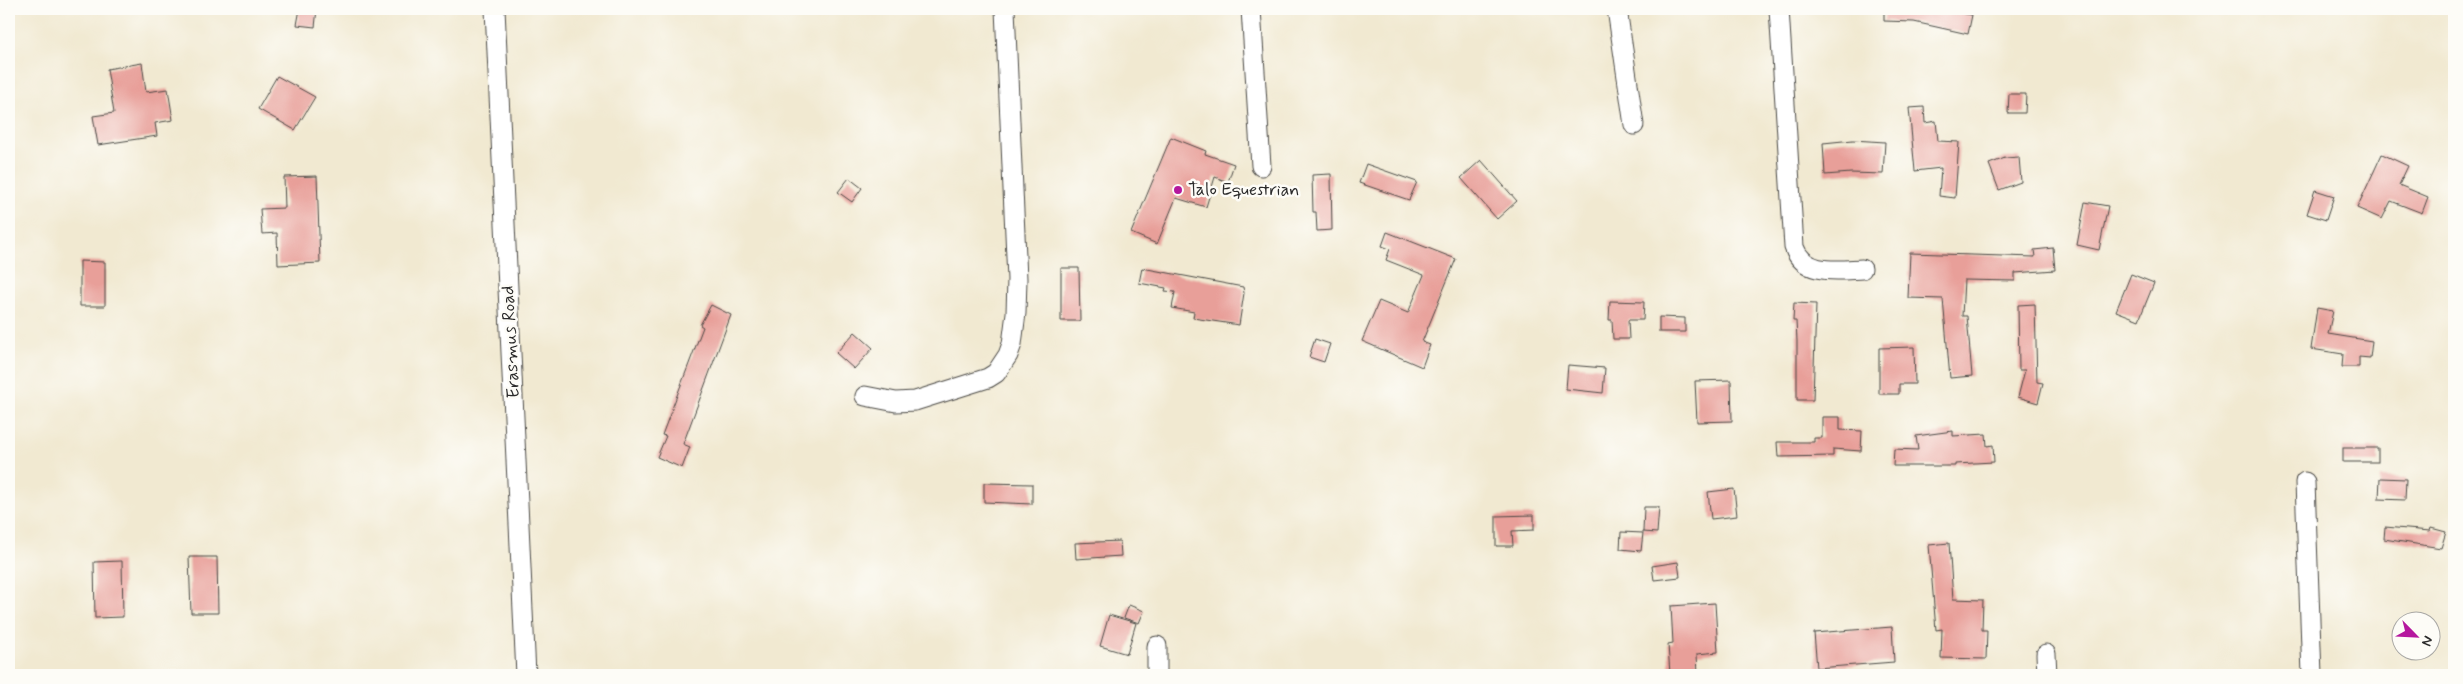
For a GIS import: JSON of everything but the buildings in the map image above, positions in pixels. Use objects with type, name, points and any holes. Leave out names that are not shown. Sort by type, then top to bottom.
[{"type":"street","name":"Erasmus Road","points":[[495,9],[526,675]]},
{"type":"street","points":[[865,396],[896,402],[915,401],[988,378],[996,373],[1003,364],[1012,344],[1017,279],[1004,9]]},
{"type":"street","points":[[1251,9],[1260,166]]},
{"type":"street","points":[[1617,9],[1634,125]]},
{"type":"street","points":[[1779,9],[1794,247],[1800,259],[1816,269],[1862,269]]},
{"type":"street","points":[[2305,482],[2312,675]]},
{"type":"street","points":[[1157,675],[1158,646]]},
{"type":"street","points":[[2046,654],[2047,675]]},
{"type":"place","name":"Talo Equestrian","points":[[1178,190]]}]
